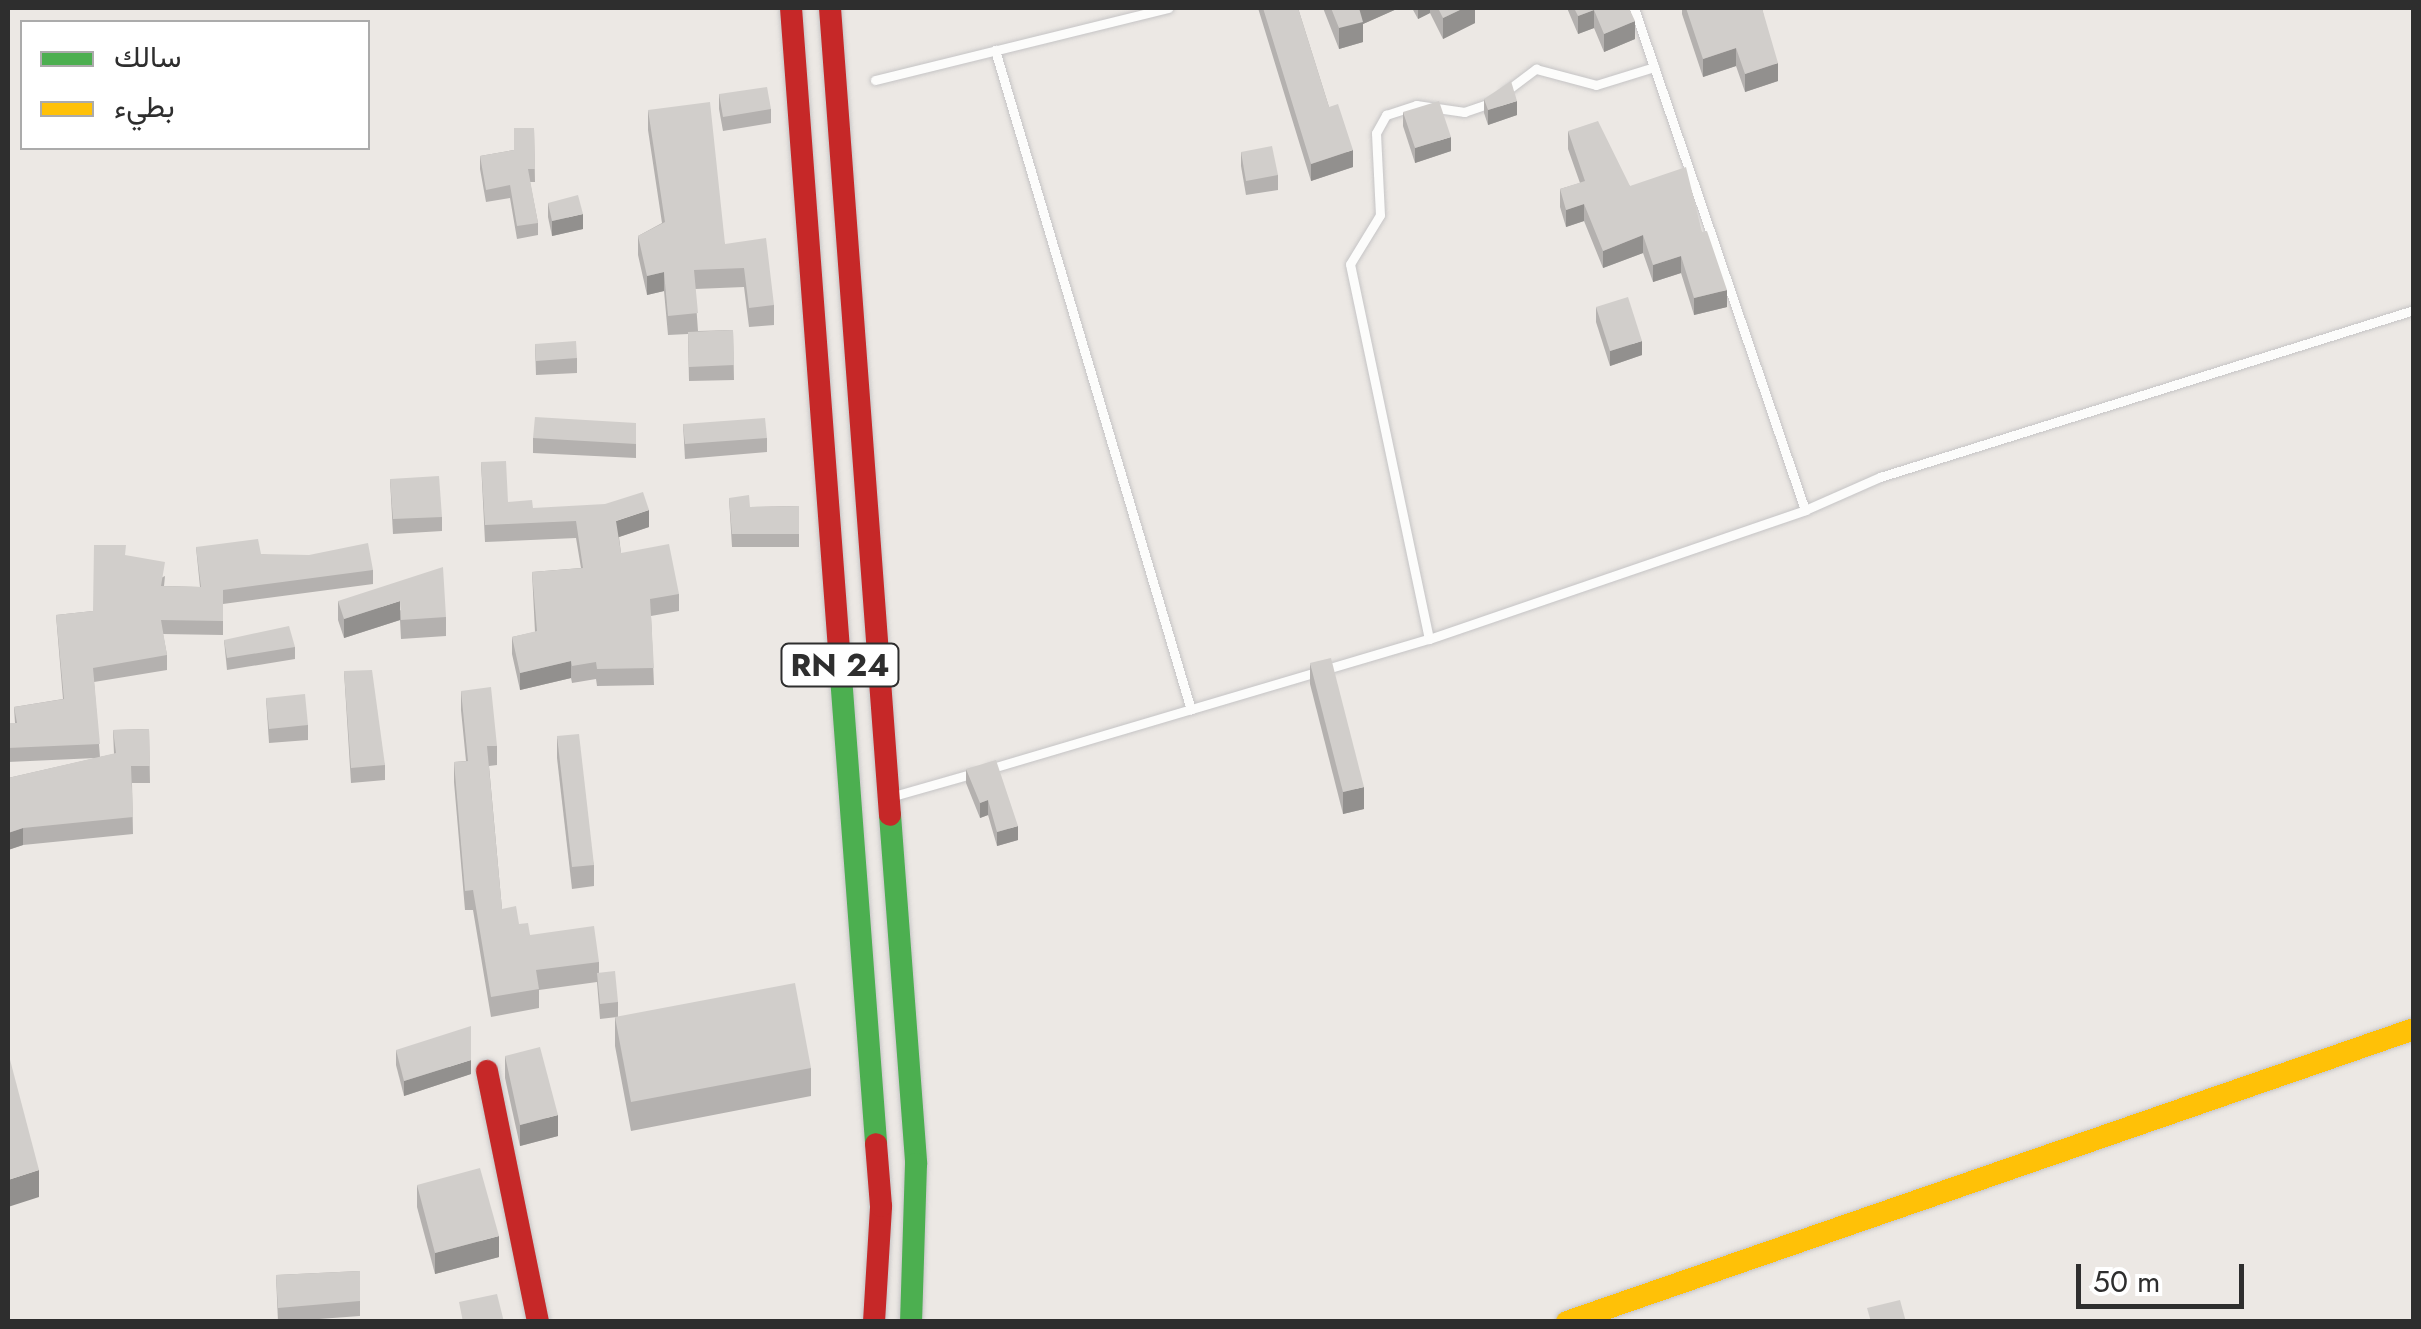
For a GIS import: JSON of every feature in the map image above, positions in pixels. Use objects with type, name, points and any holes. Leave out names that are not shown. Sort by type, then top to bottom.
[{"type":"main road","name":"RN 24","points":[[790,8],[881,1206],[874,1322]]},
{"type":"main road","name":"RN 24","points":[[830,8],[916,1164],[911,1322]]},
{"type":"main road","points":[[1567,1322],[2414,1029]]},
{"type":"main road","points":[[487,1070],[538,1322]]},
{"type":"lane","points":[[875,80],[1168,8]]},
{"type":"lane","points":[[1634,8],[1805,510]]},
{"type":"lane","points":[[995,50],[1191,710]]},
{"type":"lane","points":[[1429,638],[1351,292],[1354,252],[1382,207],[1380,122],[1416,104],[1475,110],[1536,70],[1596,85],[1654,67]]},
{"type":"lane","points":[[890,797],[1429,638],[1805,510],[1880,477],[2414,310]]},
{"type":"building","points":[[1263,8],[1298,8],[1329,107],[1338,104],[1353,150],[1311,164]]},
{"type":"building","points":[[1331,8],[1359,8],[1363,22],[1339,28]]},
{"type":"building","points":[[1438,8],[1464,8],[1443,18]]},
{"type":"building","points":[[1574,8],[1629,8],[1635,21],[1604,34],[1594,10],[1578,16]]},
{"type":"building","points":[[1686,8],[1762,8],[1778,63],[1745,74],[1736,48],[1703,59]]},
{"type":"building","points":[[1511,81],[1517,101],[1488,110],[1484,99]]},
{"type":"building","points":[[767,87],[771,109],[723,117],[719,94]]},
{"type":"building","points":[[1439,101],[1451,137],[1415,148],[1403,112]]},
{"type":"building","points":[[710,102],[725,244],[766,238],[774,305],[749,308],[744,268],[694,270],[698,313],[668,316],[664,272],[647,276],[638,236],[665,222],[648,110]]},
{"type":"building","points":[[1598,121],[1630,186],[1686,167],[1702,232],[1707,231],[1727,290],[1694,298],[1681,256],[1653,265],[1643,235],[1603,251],[1584,204],[1566,210],[1560,189],[1585,181],[1568,131]]},
{"type":"building","points":[[514,128],[534,128],[535,169],[528,169],[538,223],[517,226],[510,185],[486,190],[480,156],[514,150]]},
{"type":"building","points":[[1272,146],[1278,175],[1246,181],[1241,152]]},
{"type":"building","points":[[578,195],[583,214],[552,221],[548,203]]},
{"type":"building","points":[[1628,297],[1642,341],[1610,351],[1596,307]]},
{"type":"building","points":[[733,330],[734,365],[689,367],[688,332]]},
{"type":"building","points":[[576,341],[577,358],[536,361],[535,344]]},
{"type":"building","points":[[535,417],[636,423],[636,444],[533,438]]},
{"type":"building","points":[[765,418],[767,438],[685,444],[683,424]]},
{"type":"building","points":[[506,461],[508,502],[532,500],[533,508],[605,504],[643,492],[649,510],[616,521],[621,553],[669,544],[679,594],[650,599],[654,668],[597,669],[596,662],[572,666],[571,661],[520,673],[512,637],[537,631],[532,572],[583,568],[576,521],[485,525],[481,462]]},
{"type":"building","points":[[439,476],[442,517],[393,519],[390,479]]},
{"type":"building","points":[[749,495],[750,507],[799,506],[799,534],[732,534],[729,498]]},
{"type":"building","points":[[258,539],[261,554],[309,555],[368,543],[373,570],[223,590],[223,621],[161,620],[167,655],[93,668],[100,744],[8,748],[8,723],[17,723],[14,707],[64,699],[56,615],[93,611],[94,545],[126,545],[125,555],[165,562],[161,586],[201,587],[196,547]]},
{"type":"building","points":[[443,567],[446,617],[401,620],[400,601],[344,619],[338,601]]},
{"type":"building","points":[[289,626],[295,647],[227,658],[224,640]]},
{"type":"building","points":[[1331,658],[1364,787],[1343,792],[1310,663]]},
{"type":"building","points":[[372,670],[385,765],[351,768],[344,671]]},
{"type":"building","points":[[491,687],[497,746],[487,746],[502,909],[516,906],[519,924],[528,923],[530,935],[594,926],[599,962],[536,970],[539,989],[491,997],[473,890],[465,891],[454,762],[468,761],[461,691]]},
{"type":"building","points":[[305,694],[308,725],[269,729],[266,698]]},
{"type":"building","points":[[149,729],[150,766],[131,766],[133,817],[23,828],[8,833],[8,778],[116,753],[113,730]]},
{"type":"building","points":[[579,734],[594,865],[572,867],[557,736]]},
{"type":"building","points":[[996,760],[1018,826],[997,832],[988,800],[980,803],[966,769]]},
{"type":"building","points":[[615,971],[618,1002],[600,1004],[597,973]]},
{"type":"building","points":[[795,983],[811,1068],[631,1102],[615,1017]]},
{"type":"building","points":[[471,1026],[471,1060],[404,1081],[396,1050]]},
{"type":"building","points":[[540,1047],[558,1115],[520,1125],[505,1056]]},
{"type":"building","points":[[8,1052],[39,1170],[8,1180]]},
{"type":"building","points":[[480,1168],[499,1236],[435,1253],[417,1185]]},
{"type":"building","points":[[360,1271],[360,1301],[278,1308],[276,1275]]},
{"type":"building","points":[[497,1294],[504,1322],[463,1322],[459,1302]]},
{"type":"building","points":[[1900,1300],[1906,1322],[1871,1322],[1867,1308]]},
{"type":"traffic: fast","points":[[839,650],[876,1144]]},
{"type":"traffic: fast","points":[[890,815],[916,1164],[911,1322]]},
{"type":"traffic: slow","points":[[1567,1322],[2414,1029]]},
{"type":"traffic: jam","points":[[791,8],[839,650]]},
{"type":"traffic: jam","points":[[830,8],[890,815]]},
{"type":"traffic: jam","points":[[487,1071],[538,1322]]},
{"type":"traffic: jam","points":[[874,1322],[881,1206],[876,1144]]}]
